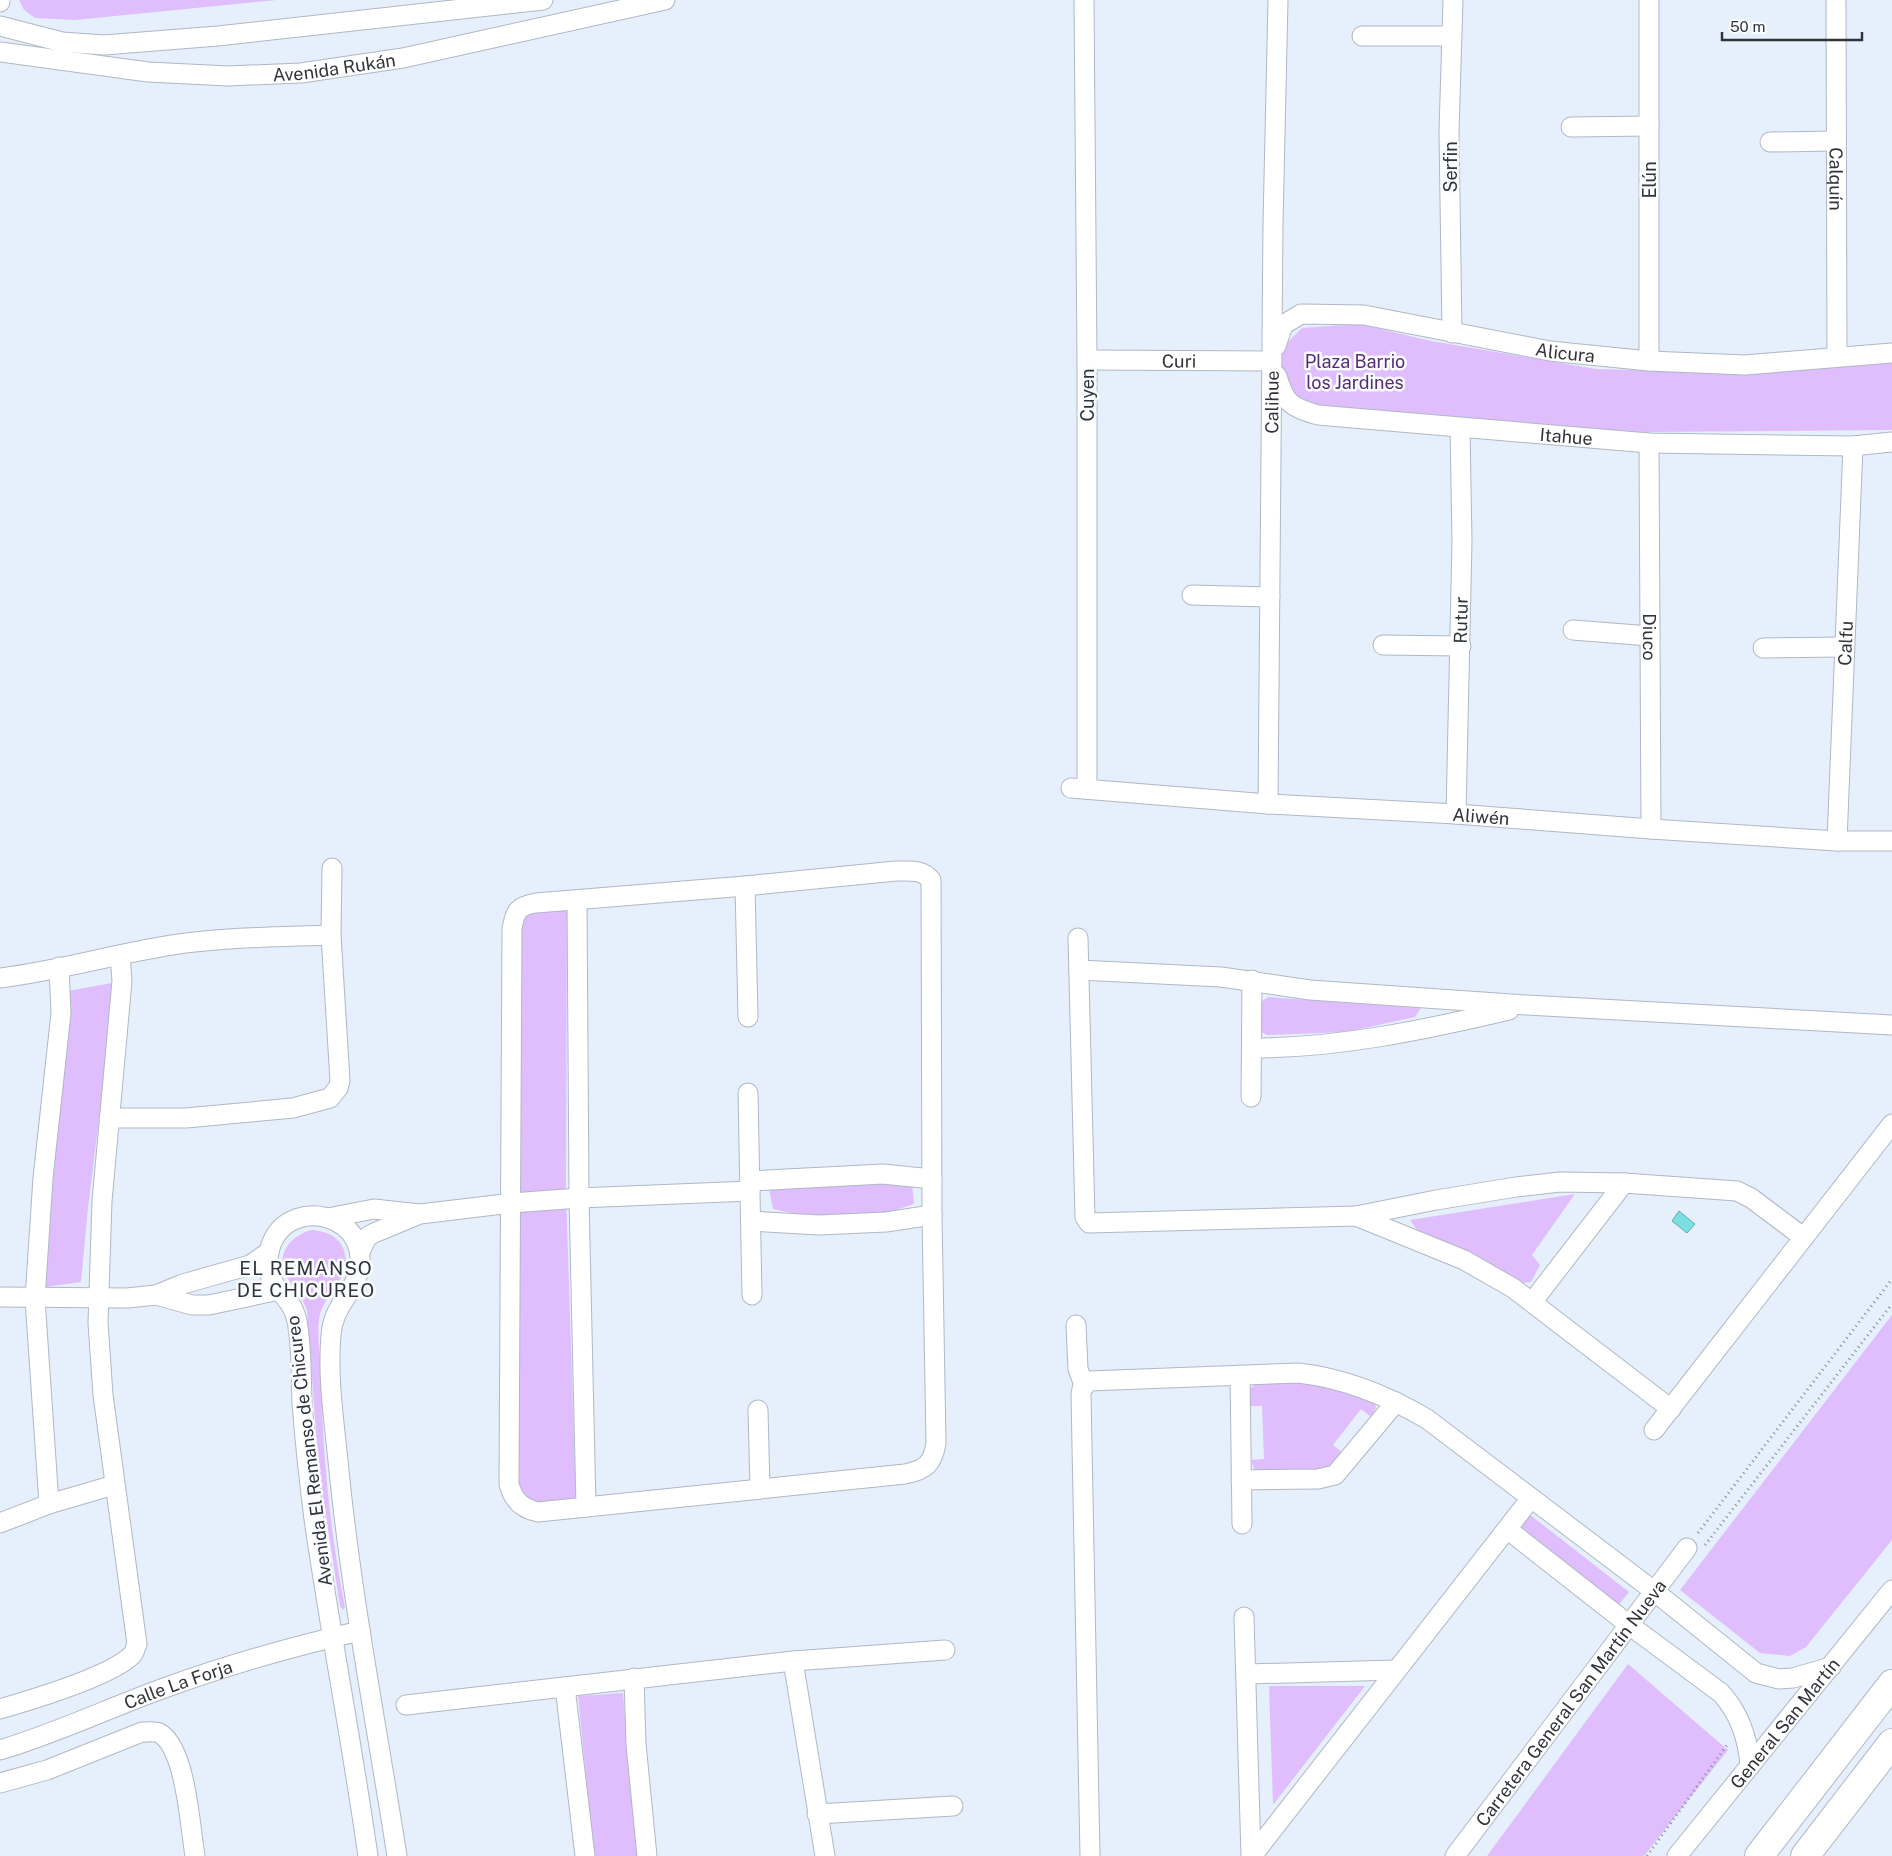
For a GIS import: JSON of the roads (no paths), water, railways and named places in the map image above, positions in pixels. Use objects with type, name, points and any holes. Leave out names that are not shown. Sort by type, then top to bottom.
[{"type":"highway","points":[[1759,1856],[1892,1684]]},
{"type":"highway","points":[[1805,1856],[1892,1743]]},
{"type":"street","points":[[0,26],[62,42],[104,45],[228,35],[543,0]]},
{"type":"street","name":"Avenida Rukán","points":[[0,52],[148,72],[228,76],[301,73],[403,58],[665,0]]},
{"type":"street","name":"Cuyen","points":[[1079,789],[1087,360],[1084,0]]},
{"type":"street","name":"Calihue","points":[[1268,804],[1272,361],[1278,0]]},
{"type":"street","name":"Serfin","points":[[1452,333],[1450,186],[1453,0]]},
{"type":"street","name":"Elún","points":[[1649,0],[1649,361]]},
{"type":"street","name":"Calquín","points":[[1836,0],[1837,357]]},
{"type":"street","points":[[1362,36],[1452,36]]},
{"type":"street","points":[[1571,127],[1649,126]]},
{"type":"street","points":[[1770,142],[1836,141]]},
{"type":"street","name":"Alicura","points":[[1272,361],[1283,325],[1301,314],[1364,315],[1550,351],[1649,361],[1745,365],[1892,354]]},
{"type":"street","name":"Curi","points":[[1087,360],[1272,361]]},
{"type":"street","name":"Itahue","points":[[1272,361],[1283,398],[1301,410],[1318,416],[1649,443],[1853,446],[1892,442]]},
{"type":"street","name":"Rutur","points":[[1456,814],[1460,646],[1460,428]]},
{"type":"street","name":"Diuco","points":[[1649,443],[1651,829]]},
{"type":"street","name":"Calfu","points":[[1837,841],[1853,446]]},
{"type":"street","points":[[1192,596],[1270,597]]},
{"type":"street","points":[[1573,630],[1650,636]]},
{"type":"street","points":[[1383,645],[1460,646]]},
{"type":"street","points":[[1763,648],[1844,646]]},
{"type":"street","name":"Aliwén","points":[[1079,789],[1268,804],[1456,814],[1837,841],[1892,841]]},
{"type":"street","points":[[109,1118],[153,1119],[248,1113],[293,1108],[330,1098],[338,1088],[340,1081],[331,935],[332,868]]},
{"type":"street","points":[[896,871],[920,872],[926,874],[932,880],[932,1215],[936,1443],[934,1458],[928,1467],[905,1474],[586,1507],[531,1510],[519,1504],[511,1492],[512,929],[514,917],[517,910],[523,905],[745,886],[896,871]]},
{"type":"street","points":[[745,886],[748,1017]]},
{"type":"street","points":[[576,900],[579,1198],[586,1507]]},
{"type":"street","points":[[0,978],[219,938],[331,935]]},
{"type":"street","points":[[1078,938],[1087,1221],[1092,1224],[1356,1216],[1516,1186],[1560,1182],[1624,1183],[1737,1191],[1751,1198],[1803,1238]]},
{"type":"street","points":[[0,1709],[45,1695],[117,1666],[134,1653],[137,1644],[103,1395],[99,1298],[102,1201],[122,981],[120,955]]},
{"type":"street","points":[[49,1504],[35,1299],[43,1178],[60,1022],[60,967]]},
{"type":"street","points":[[1079,970],[1252,980],[1310,990],[1527,1005],[1892,1025]]},
{"type":"street","points":[[1251,1097],[1252,980]]},
{"type":"street","points":[[1252,1048],[1295,1048],[1372,1038],[1527,1005]]},
{"type":"street","points":[[748,1093],[752,1295]]},
{"type":"street","points":[[1654,1430],[1892,1124]]},
{"type":"street","points":[[156,1295],[183,1284],[250,1265],[269,1252],[276,1236],[292,1221],[313,1216],[328,1218],[374,1209],[420,1214],[579,1198],[883,1174],[932,1179]]},
{"type":"street","points":[[1532,1301],[1624,1183]]},
{"type":"street","points":[[360,1252],[368,1237],[374,1233],[420,1214]]},
{"type":"street","points":[[751,1221],[819,1225],[886,1222],[932,1215]]},
{"type":"street","points":[[1356,1216],[1464,1260],[1532,1301],[1671,1408]]},
{"type":"street","points":[[328,1218],[348,1230],[360,1252]]},
{"type":"street","name":"Avenida El Remanso de Chicureo","points":[[269,1252],[269,1271],[279,1290],[293,1306],[297,1321],[307,1459],[332,1637],[368,1856]]},
{"type":"street","name":"Avenida El Remanso de Chicureo","points":[[360,1252],[358,1275],[333,1321],[330,1348],[344,1519],[360,1631],[397,1856]]},
{"type":"street","points":[[0,1297],[35,1299],[156,1295],[192,1305],[209,1305],[279,1290]]},
{"type":"street","points":[[1076,1325],[1078,1369],[1084,1385],[1081,1394],[1090,1856]]},
{"type":"street","points":[[1084,1385],[1094,1380],[1240,1375],[1315,1375],[1358,1386],[1396,1402],[1427,1419],[1654,1591],[1756,1673],[1779,1679],[1793,1678],[1831,1667]]},
{"type":"street","points":[[1240,1375],[1242,1524]]},
{"type":"street","points":[[1241,1480],[1318,1479],[1335,1475],[1396,1402]]},
{"type":"street","points":[[758,1410],[760,1489]]},
{"type":"street","points":[[0,1523],[49,1504],[114,1485]]},
{"type":"street","points":[[1251,1856],[1531,1498]]},
{"type":"street","points":[[1507,1529],[1628,1624],[1721,1693],[1732,1705],[1746,1736],[1750,1766]]},
{"type":"street","name":"Carretera General San Martín Nueva","points":[[1455,1856],[1628,1624],[1654,1591],[1693,1550]]},
{"type":"street","name":"General San Martín","points":[[1677,1856],[1892,1590]]},
{"type":"street","points":[[1244,1617],[1251,1856]]},
{"type":"street","name":"Calle La Forja","points":[[0,1750],[167,1686],[252,1659],[360,1631]]},
{"type":"street","points":[[406,1705],[792,1661],[945,1650]]},
{"type":"street","points":[[792,1661],[825,1856]]},
{"type":"street","points":[[1246,1674],[1396,1670]]},
{"type":"street","points":[[634,1678],[636,1744],[647,1856]]},
{"type":"street","points":[[566,1687],[585,1856]]},
{"type":"street","points":[[0,1783],[47,1770],[142,1732],[159,1733],[172,1744],[180,1766],[195,1856]]},
{"type":"street","points":[[817,1814],[953,1806]]},
{"type":"water","points":[[1679,1211],[1695,1224],[1687,1233],[1672,1221]]},
{"type":"district","name":"EL REMANSO DE CHICUREO","points":[[306,1279]]},
{"type":"park label","name":"Plaza Barrio los Jardines","points":[[1355,371]]}]
